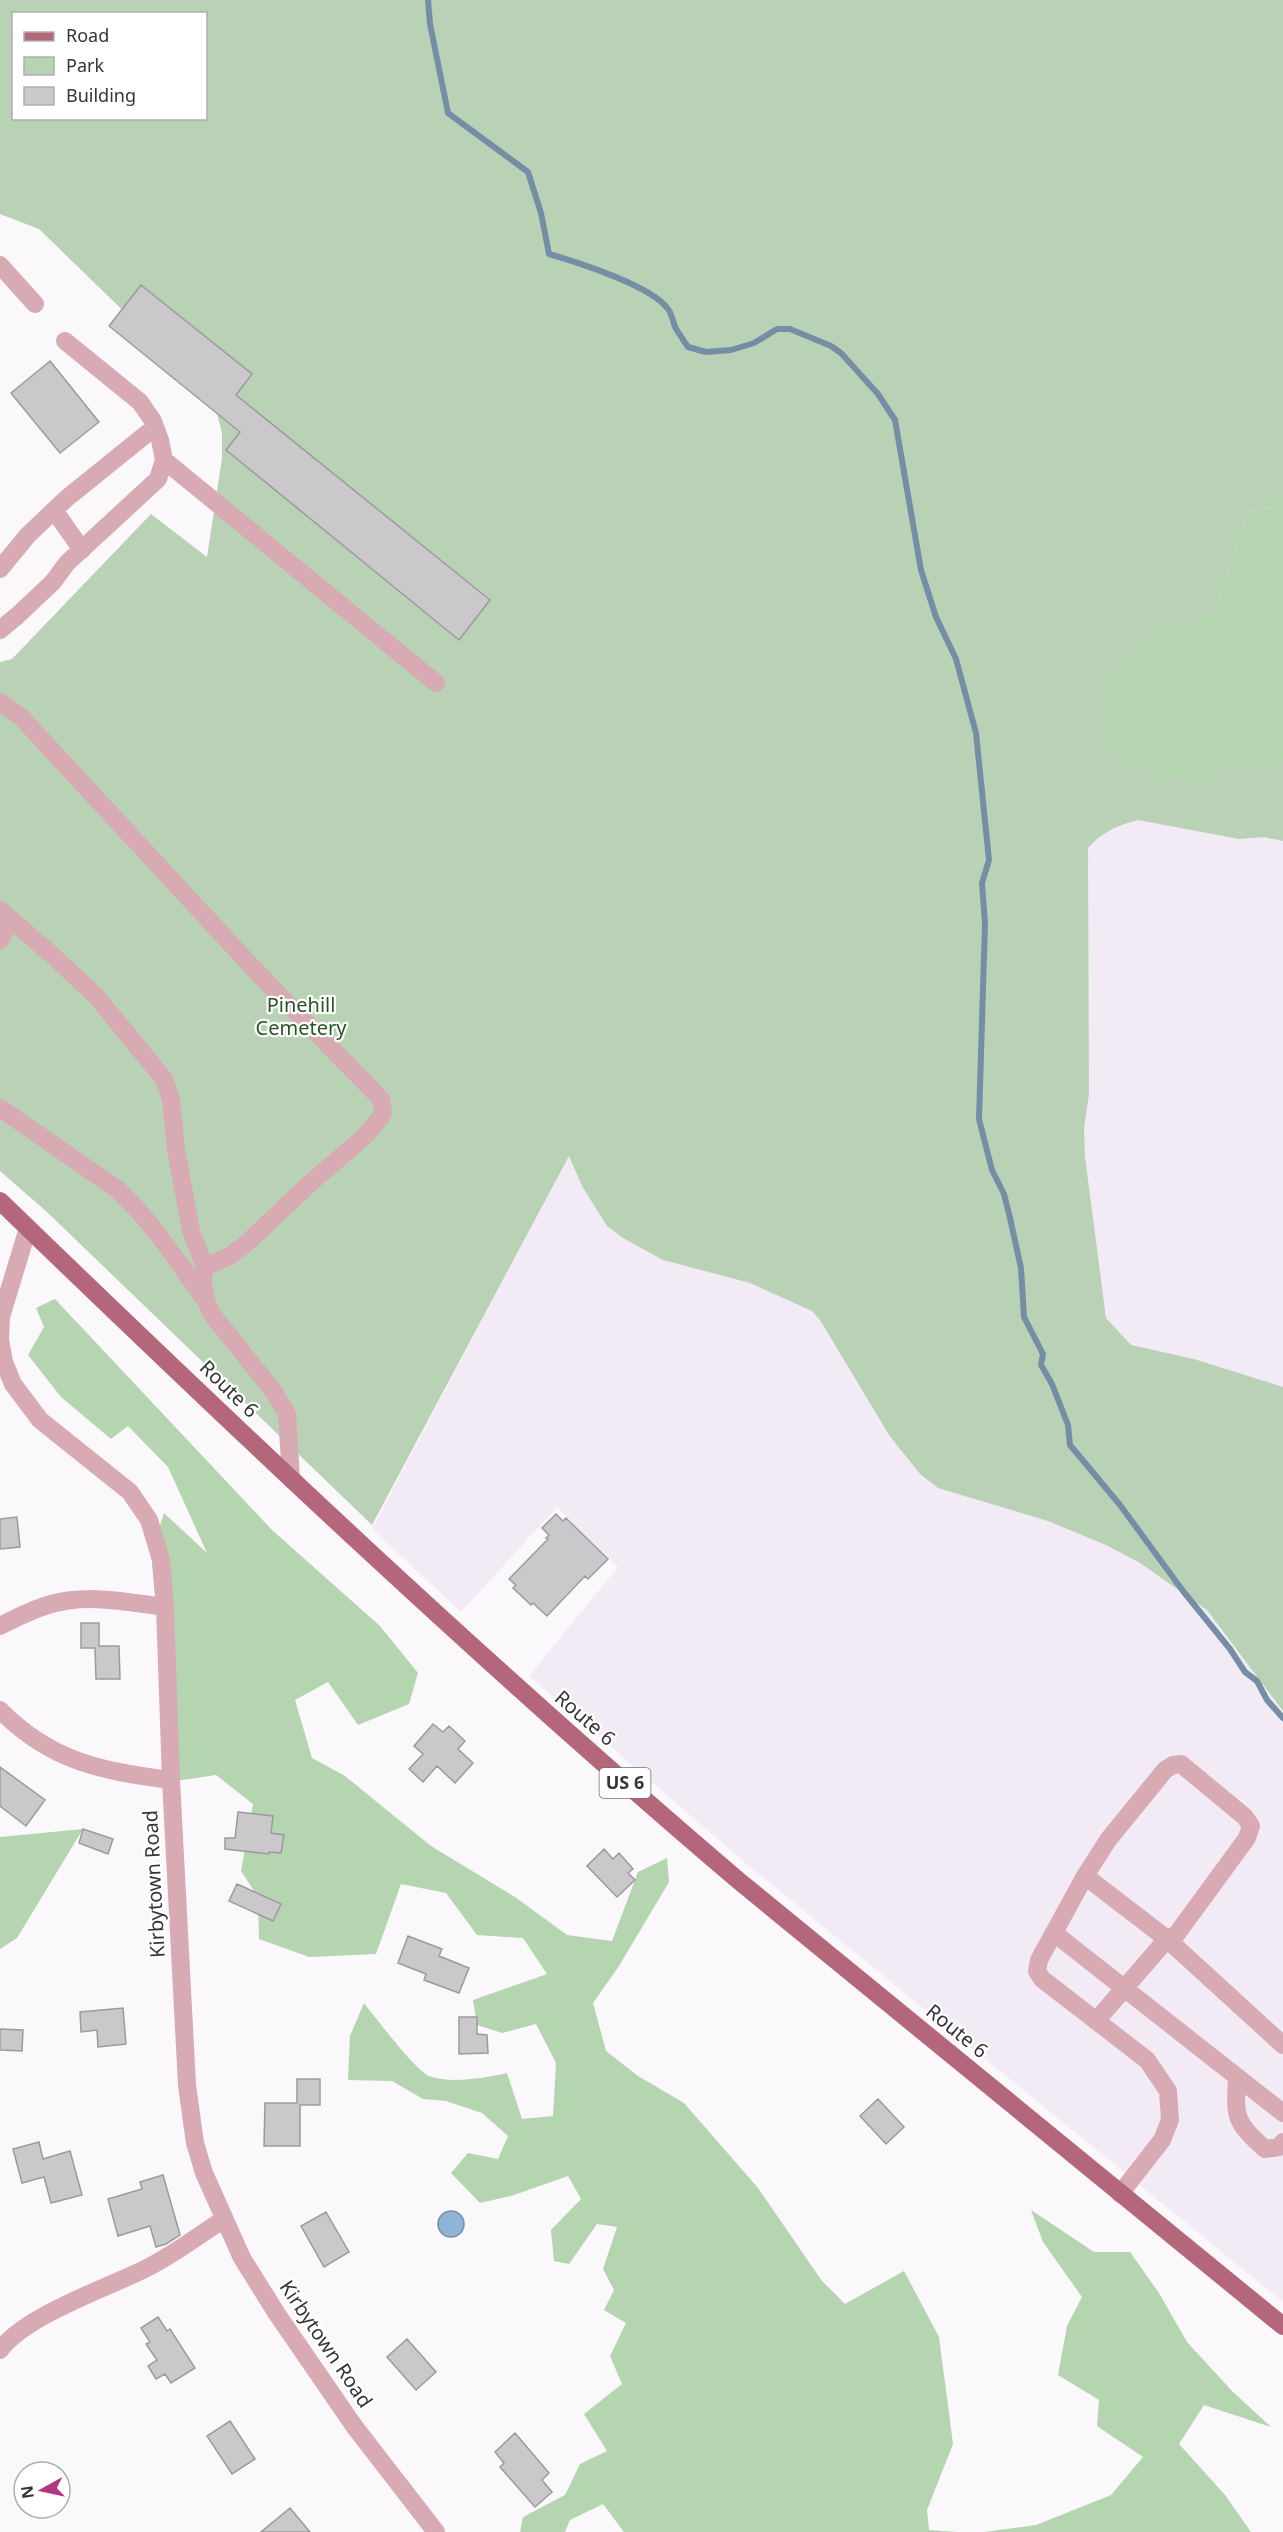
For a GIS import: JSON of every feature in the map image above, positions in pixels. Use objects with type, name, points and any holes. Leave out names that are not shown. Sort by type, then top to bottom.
[{"type":"main road","name":"Route 6","points":[[0,1201],[291,1479],[512,1684],[664,1818],[1283,2326]]},
{"type":"street","points":[[0,265],[36,304]]},
{"type":"street","points":[[0,630],[53,582],[67,563],[158,478],[164,460],[155,427],[140,402],[65,341]]},
{"type":"street","points":[[0,569],[28,535],[54,510],[155,427]]},
{"type":"street","points":[[164,460],[436,683]]},
{"type":"street","points":[[54,510],[82,550]]},
{"type":"street","points":[[0,702],[21,717],[254,969],[381,1099],[383,1111],[381,1117],[365,1136],[307,1186],[248,1242],[230,1256],[205,1267]]},
{"type":"street","points":[[0,940],[6,915],[96,996],[164,1079],[171,1100],[176,1149],[191,1231],[205,1267],[202,1276],[205,1299]]},
{"type":"street","points":[[0,1108],[125,1196],[160,1236],[205,1299],[212,1313],[274,1392],[287,1414],[291,1479]]},
{"type":"street","name":"Kirbytown Road","points":[[28,1228],[6,1273],[0,1339],[4,1362],[13,1384],[40,1420],[130,1491],[143,1510],[153,1532],[161,1560],[189,2105],[201,2163],[242,2258],[277,2314],[354,2426],[436,2532]]},
{"type":"street","points":[[0,1626],[33,1611],[72,1600],[103,1599],[165,1607]]},
{"type":"street","points":[[0,1710],[32,1738],[73,1761],[118,1772],[171,1780]]},
{"type":"street","points":[[1096,2021],[1167,1939],[1176,1935],[1247,1838],[1251,1826],[1245,1817],[1181,1764],[1173,1765],[1165,1770],[1108,1840],[1085,1876],[1039,1960],[1037,1971],[1042,1979],[1096,2021],[1147,2060],[1168,2091],[1170,2120],[1162,2140],[1120,2194]]},
{"type":"street","points":[[1085,1876],[1167,1939],[1283,2045]]},
{"type":"street","points":[[1054,1934],[1283,2113]]},
{"type":"street","points":[[1237,2077],[1236,2110],[1244,2130],[1265,2149],[1279,2147],[1283,2142]]},
{"type":"street","points":[[0,2350],[21,2331],[69,2304],[148,2268],[224,2219]]},
{"type":"shaded area","points":[[1269,0],[1283,6],[1283,2302],[749,1866],[529,1676],[618,1567],[557,1507],[461,1612],[372,1529],[566,1160],[720,961]]},
{"type":"green space","name":"Pinehill Cemetery","points":[[0,0],[1283,0],[1283,505],[1247,512],[1211,626],[1283,738],[1283,841],[1264,837],[1239,839],[1138,820],[1111,830],[1088,848],[1089,1094],[1084,1129],[1085,1157],[1106,1318],[1131,1345],[1194,1359],[1283,1387],[1283,1711],[1207,1610],[1140,1563],[1106,1545],[1048,1521],[938,1488],[920,1474],[889,1435],[820,1320],[812,1311],[750,1283],[663,1260],[623,1238],[607,1226],[582,1186],[569,1156],[372,1525],[47,1212],[0,1171],[0,662],[12,659],[151,514],[207,557],[222,458],[222,433],[213,398],[39,229],[0,214]]},
{"type":"green space","points":[[1283,505],[1283,761],[1176,776],[1150,774],[1122,760],[1100,726],[1101,697],[1131,656],[1166,629],[1215,613],[1247,512]]},
{"type":"green space","points":[[55,1299],[272,1530],[380,1626],[418,1673],[409,1704],[358,1725],[328,1682],[295,1700],[312,1758],[345,1776],[431,1846],[515,1897],[567,1935],[612,1941],[638,1872],[667,1858],[669,1882],[619,1966],[593,2003],[606,2051],[638,2076],[684,2103],[758,2188],[822,2281],[845,2304],[904,2271],[939,2337],[953,2444],[927,2510],[929,2530],[957,2532],[624,2532],[603,2504],[570,2520],[565,2532],[520,2532],[523,2517],[565,2495],[580,2464],[607,2451],[584,2414],[622,2384],[610,2356],[626,2323],[604,2310],[614,2290],[603,2269],[617,2227],[597,2224],[569,2264],[554,2261],[551,2230],[581,2199],[568,2176],[514,2195],[480,2203],[451,2173],[468,2153],[498,2159],[508,2136],[482,2113],[446,2101],[423,2099],[392,2081],[348,2080],[350,2036],[364,2003],[406,2054],[429,2076],[458,2080],[507,2073],[522,2119],[553,2116],[556,2063],[536,2024],[502,2033],[477,2025],[473,2000],[547,1974],[523,1938],[477,1935],[446,1893],[401,1884],[376,1954],[309,1957],[259,1939],[258,1897],[241,1871],[253,1804],[216,1775],[176,1781],[167,1648],[175,1628],[155,1595],[151,1552],[164,1513],[207,1553],[168,1467],[128,1426],[111,1439],[61,1397],[28,1355],[44,1327],[36,1308]]},
{"type":"green space","points":[[83,1829],[17,1938],[0,1949],[0,1837]]},
{"type":"green space","points":[[1031,2210],[1094,2252],[1130,2252],[1159,2293],[1187,2342],[1232,2391],[1271,2427],[1204,2405],[1179,2444],[1225,2495],[1251,2532],[984,2532],[1036,2525],[1111,2495],[1143,2457],[1097,2426],[1099,2400],[1058,2375],[1067,2326],[1082,2297],[1043,2242]]},
{"type":"water","points":[[451,2211],[460,2215],[464,2224],[460,2233],[451,2237],[442,2233],[438,2224],[442,2215]]},
{"type":"building","points":[[141,285],[252,374],[236,395],[490,600],[459,640],[226,450],[240,432],[109,326]]},
{"type":"building","points":[[50,361],[99,422],[60,453],[11,393]]},
{"type":"building","points":[[556,1514],[563,1521],[566,1518],[608,1559],[588,1579],[585,1576],[547,1616],[513,1588],[516,1585],[509,1579],[548,1539],[546,1538],[549,1535],[542,1528]]},
{"type":"building","points":[[17,1517],[20,1547],[0,1549],[0,1519]]},
{"type":"building","points":[[81,1623],[99,1623],[99,1646],[119,1646],[120,1679],[96,1679],[95,1648],[81,1648]]},
{"type":"building","points":[[433,1724],[443,1732],[449,1726],[465,1741],[458,1749],[473,1763],[455,1783],[437,1766],[423,1782],[409,1769],[423,1754],[414,1746]]},
{"type":"building","points":[[0,1767],[45,1800],[26,1826],[0,1806]]},
{"type":"building","points":[[238,1812],[273,1816],[271,1833],[284,1835],[281,1853],[269,1852],[269,1854],[225,1849],[225,1838],[235,1838]]},
{"type":"building","points":[[83,1829],[113,1839],[108,1854],[79,1843]]},
{"type":"building","points":[[604,1849],[613,1859],[619,1853],[633,1869],[628,1873],[635,1880],[617,1897],[587,1866]]},
{"type":"building","points":[[237,1884],[281,1904],[273,1921],[229,1901]]},
{"type":"building","points":[[408,1936],[442,1949],[439,1956],[469,1968],[459,1993],[424,1980],[426,1974],[398,1963]]},
{"type":"building","points":[[123,2008],[126,2044],[98,2047],[97,2030],[81,2032],[80,2012]]},
{"type":"building","points":[[459,2017],[477,2017],[477,2034],[487,2035],[488,2053],[459,2054]]},
{"type":"building","points":[[0,2029],[23,2030],[22,2051],[0,2050]]},
{"type":"building","points":[[297,2079],[320,2079],[320,2105],[300,2105],[300,2146],[264,2146],[265,2103],[297,2103]]},
{"type":"building","points":[[878,2099],[904,2127],[886,2144],[860,2116]]},
{"type":"building","points":[[39,2142],[43,2159],[70,2151],[82,2195],[51,2203],[44,2177],[22,2183],[13,2149]]},
{"type":"building","points":[[163,2175],[180,2235],[156,2247],[150,2226],[118,2236],[108,2199],[142,2189],[140,2182]]},
{"type":"building","points":[[326,2212],[349,2252],[324,2267],[301,2226]]},
{"type":"building","points":[[158,2317],[167,2331],[170,2329],[195,2368],[171,2383],[165,2374],[156,2379],[148,2366],[157,2360],[146,2344],[150,2342],[141,2328]]},
{"type":"building","points":[[407,2339],[436,2372],[416,2390],[387,2357]]},
{"type":"building","points":[[230,2421],[255,2459],[232,2474],[207,2436]]},
{"type":"building","points":[[515,2433],[549,2473],[542,2480],[552,2492],[535,2507],[500,2467],[504,2463],[495,2452]]},
{"type":"building","points":[[290,2508],[310,2532],[261,2532]]},
{"type":"waterway","points":[[428,0],[430,24],[448,113],[528,172],[541,213],[549,254],[613,276],[659,300],[669,311],[675,327],[688,347],[706,352],[731,350],[754,343],[777,329],[790,329],[831,346],[841,353],[878,394],[895,420],[921,570],[936,617],[956,659],[976,733],[989,860],[982,883],[985,924],[979,1119],[992,1170],[1004,1194],[1010,1218],[1021,1268],[1024,1317],[1043,1354],[1041,1365],[1052,1384],[1068,1425],[1070,1445],[1120,1505],[1183,1591],[1230,1649],[1245,1672],[1257,1681],[1267,1700],[1283,1718]]}]
